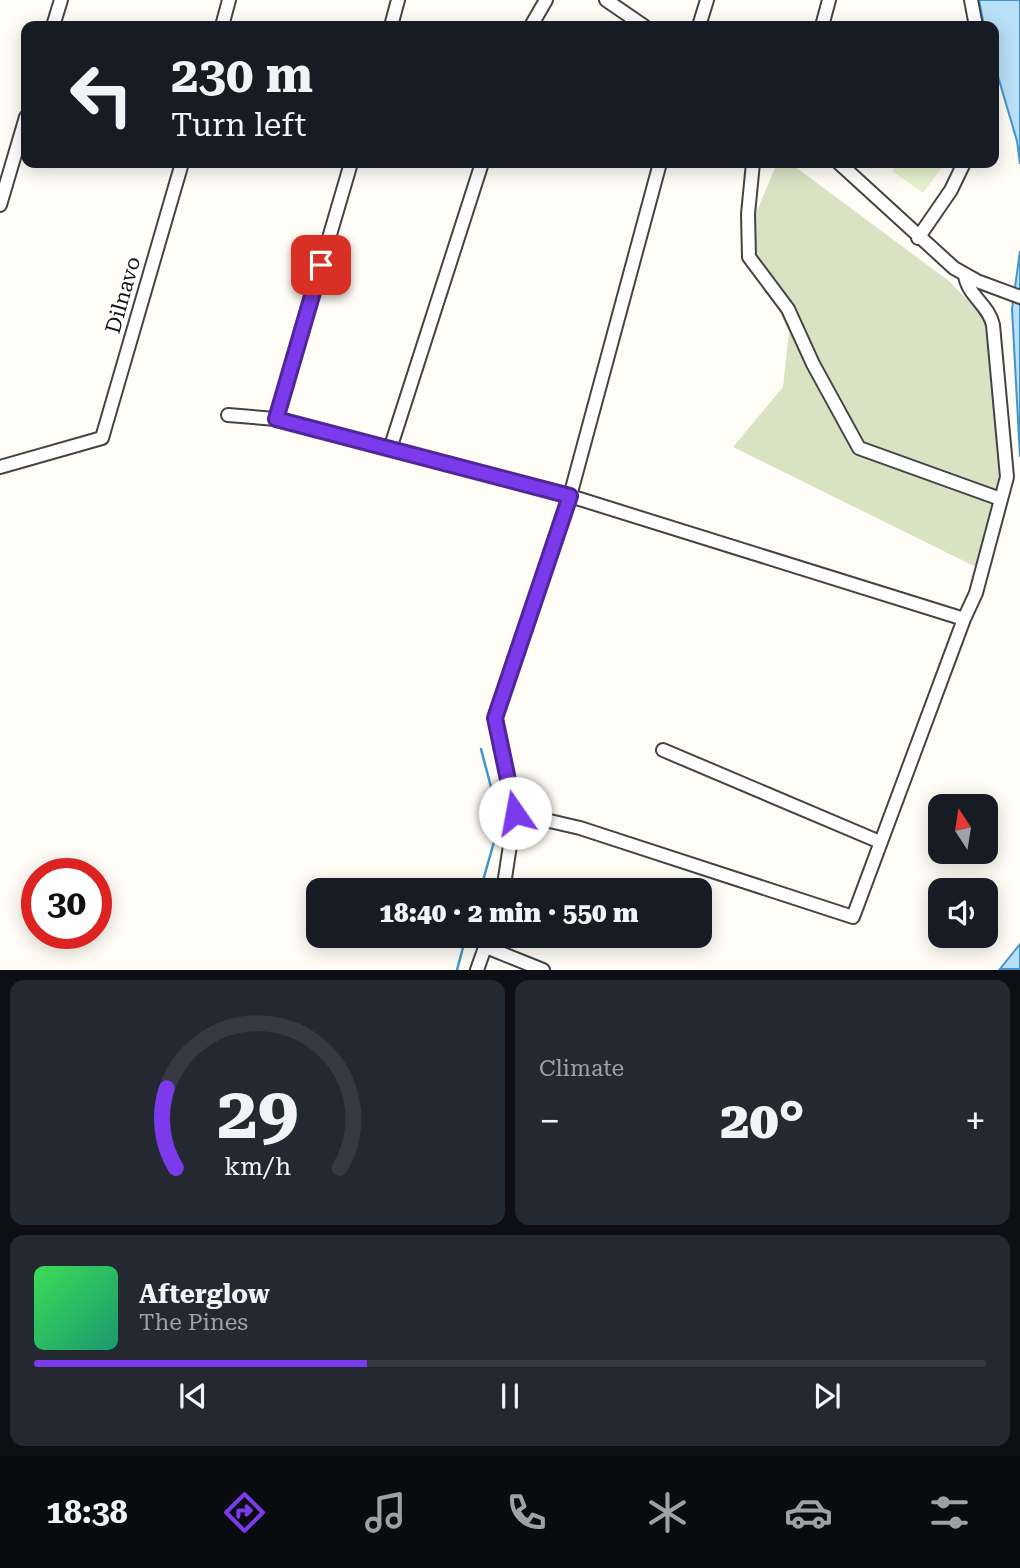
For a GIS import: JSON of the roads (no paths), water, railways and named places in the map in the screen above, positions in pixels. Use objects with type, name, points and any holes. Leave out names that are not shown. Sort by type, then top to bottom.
[{"type":"street","points":[[55,21],[61,0]]},
{"type":"street","points":[[223,21],[229,0]]},
{"type":"street","points":[[392,21],[398,0]]},
{"type":"street","points":[[534,21],[546,0]]},
{"type":"street","points":[[606,0],[637,21]]},
{"type":"street","points":[[701,21],[707,0]]},
{"type":"street","points":[[823,21],[829,0]]},
{"type":"street","points":[[971,0],[975,21]]},
{"type":"street","points":[[0,205],[21,134]]},
{"type":"street","name":"Dilnavo","points":[[0,467],[102,438],[181,168]]},
{"type":"street","points":[[276,419],[350,168]]},
{"type":"street","points":[[390,449],[480,168]]},
{"type":"street","points":[[505,878],[515,813],[495,718],[570,496],[659,168]]},
{"type":"street","points":[[752,168],[748,214],[749,257],[788,309],[813,364],[859,448],[995,497]]},
{"type":"street","points":[[844,168],[918,238],[965,275],[1020,297]]},
{"type":"street","points":[[918,238],[951,191],[962,168]]},
{"type":"street","points":[[515,813],[580,828],[853,917],[976,593],[1007,477],[993,325],[987,309],[966,284],[965,275]]},
{"type":"street","points":[[228,415],[276,419],[570,496],[964,619]]},
{"type":"street","points":[[663,750],[880,842]]},
{"type":"street","points":[[477,970],[485,948]]},
{"type":"street","points":[[501,948],[543,970]]},
{"type":"water","points":[[979,0],[1020,0],[1020,164],[1017,141],[999,80],[999,21],[983,21]]},
{"type":"water","points":[[1020,251],[1020,457],[1012,309]]},
{"type":"water","points":[[1020,944],[1020,969],[1000,969]]},
{"type":"waterway","points":[[481,749],[500,821],[484,878]]},
{"type":"waterway","points":[[457,970],[463,948]]}]
